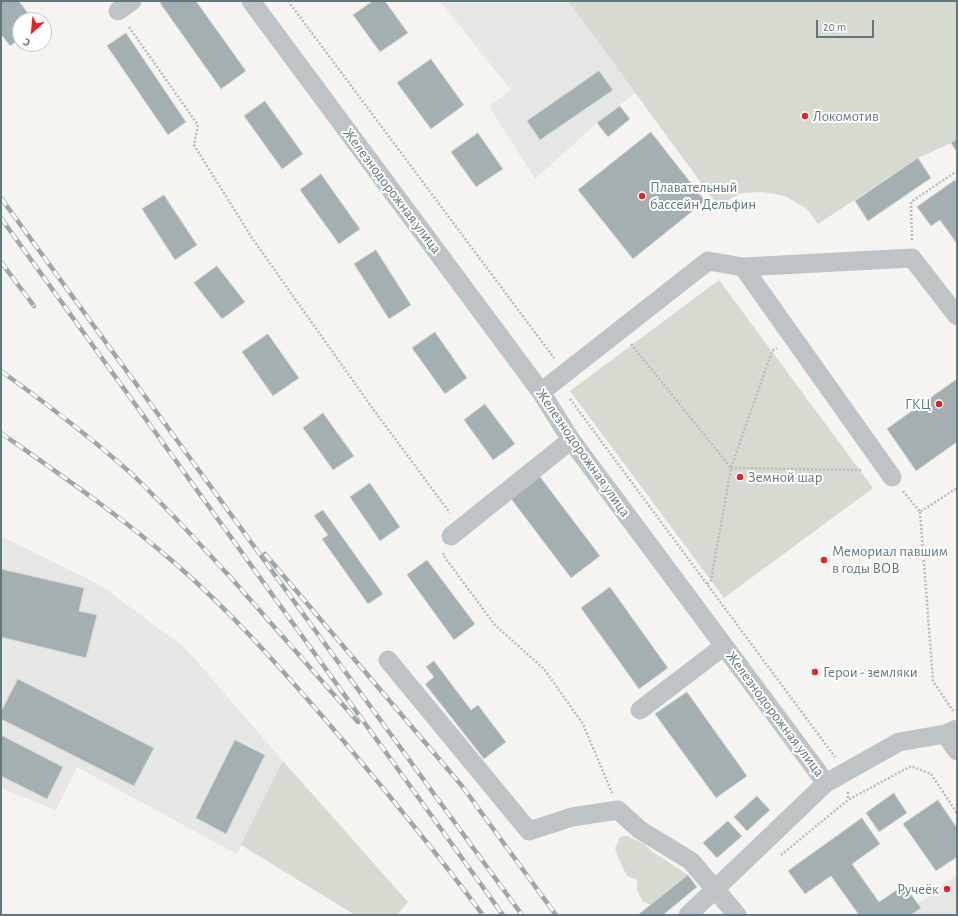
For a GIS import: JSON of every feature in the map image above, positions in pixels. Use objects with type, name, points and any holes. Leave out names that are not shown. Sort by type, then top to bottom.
[{"type":"street","name":"Железнодорожная улица","points":[[251,1],[541,392],[570,440],[826,782],[899,742],[951,732],[957,751]]},
{"type":"street","points":[[541,392],[708,261],[743,267],[912,258],[957,316]]},
{"type":"street","points":[[743,267],[892,477]]},
{"type":"street","points":[[451,536],[570,440]]},
{"type":"street","points":[[640,710],[724,646]]},
{"type":"street","points":[[388,660],[529,831],[572,817],[618,810],[640,830],[691,861],[737,915]]},
{"type":"street","points":[[688,915],[826,782]]},
{"type":"path","points":[[288,1],[565,373],[568,396],[846,771],[848,800]]},
{"type":"path","points":[[125,6],[198,125],[194,145],[252,238],[373,409],[457,522],[444,555],[495,625],[544,669],[582,724],[607,780],[618,810]]},
{"type":"path","points":[[912,258],[911,202],[957,171]]},
{"type":"path","points":[[619,330],[731,468]]},
{"type":"path","points":[[707,584],[711,580],[731,468],[772,351],[792,336]]},
{"type":"path","points":[[731,468],[860,470],[878,457]]},
{"type":"path","points":[[892,477],[920,512],[933,680],[957,716]]},
{"type":"path","points":[[920,512],[957,488]]},
{"type":"path","points":[[781,855],[848,800],[911,766],[931,774],[957,813]]},
{"type":"shaded area","points":[[440,1],[568,1],[635,93],[597,123],[535,179],[489,106],[511,90]]},
{"type":"shaded area","name":"Локомотив","points":[[568,1],[957,1],[957,139],[918,158],[818,224],[807,209],[785,196],[763,192],[741,193],[718,206]]},
{"type":"shaded area","points":[[719,280],[873,488],[724,598],[570,391]]},
{"type":"shaded area","points":[[1,536],[100,585],[186,649],[283,761],[237,854],[77,767],[56,810],[1,788]]},
{"type":"shaded area","points":[[283,761],[408,902],[397,915],[355,915],[241,845]]},
{"type":"shaded area","points":[[627,836],[644,844],[653,852],[688,875],[651,905],[643,902],[637,890],[637,880],[627,876],[618,857],[615,848],[620,837]]},
{"type":"shaded area","name":"Ручеёк","points":[[957,875],[957,915],[912,915],[921,908],[917,904]]},
{"type":"building","points":[[1,1],[19,1],[27,12],[12,12],[12,45],[10,46],[1,34]]},
{"type":"building","points":[[162,1],[196,1],[246,71],[221,89],[160,3]]},
{"type":"building","points":[[373,1],[385,1],[408,33],[380,52],[353,15]]},
{"type":"building","points":[[126,33],[186,122],[168,135],[107,46]]},
{"type":"building","points":[[431,59],[464,105],[431,129],[397,83]]},
{"type":"building","points":[[599,71],[613,90],[540,140],[527,121]]},
{"type":"building","points":[[265,101],[303,154],[282,169],[244,116]]},
{"type":"building","points":[[620,106],[630,119],[608,137],[597,123]]},
{"type":"building","name":"Плавательный бассейн Дельфин","points":[[651,132],[705,201],[633,259],[578,190]]},
{"type":"building","points":[[478,133],[503,169],[476,187],[451,152]]},
{"type":"building","points":[[957,139],[957,152],[951,143]]},
{"type":"building","points":[[918,158],[931,178],[868,221],[855,201]]},
{"type":"building","points":[[321,174],[360,229],[339,244],[300,190]]},
{"type":"building","points":[[955,180],[957,183],[957,244],[940,220],[931,226],[917,207]]},
{"type":"building","points":[[164,195],[197,245],[175,260],[142,209]]},
{"type":"building","points":[[376,250],[411,305],[389,319],[354,264]]},
{"type":"building","points":[[217,266],[245,302],[222,319],[194,283]]},
{"type":"building","points":[[435,332],[467,378],[445,394],[412,348]]},
{"type":"building","points":[[268,334],[299,378],[273,396],[242,352]]},
{"type":"building","name":"ГКЦ","points":[[957,379],[957,442],[916,471],[887,429]]},
{"type":"building","points":[[485,404],[515,444],[493,460],[464,420]]},
{"type":"building","points":[[323,413],[354,456],[333,470],[303,428]]},
{"type":"building","points":[[538,474],[600,556],[571,578],[509,496]]},
{"type":"building","points":[[370,483],[400,527],[380,541],[350,497]]},
{"type":"building","points":[[323,510],[383,594],[368,604],[322,539],[328,535],[314,516]]},
{"type":"building","points":[[427,560],[475,624],[454,640],[407,575]]},
{"type":"building","points":[[1,569],[84,588],[79,611],[97,615],[86,658],[1,637]]},
{"type":"building","points":[[610,587],[668,668],[639,689],[581,608]]},
{"type":"building","points":[[434,661],[471,710],[478,705],[506,742],[484,759],[425,684],[434,677],[426,667]]},
{"type":"building","points":[[18,679],[154,748],[134,786],[1,719],[1,712]]},
{"type":"building","points":[[687,692],[747,776],[716,798],[655,714]]},
{"type":"building","points":[[1,735],[63,767],[47,799],[1,776]]},
{"type":"building","points":[[235,740],[265,755],[226,834],[196,818]]},
{"type":"building","points":[[894,793],[907,813],[879,832],[866,813]]},
{"type":"building","points":[[757,796],[770,810],[747,831],[734,817]]},
{"type":"building","points":[[938,800],[957,828],[957,857],[936,871],[903,824]]},
{"type":"building","points":[[862,818],[880,844],[852,864],[879,902],[904,885],[921,908],[911,915],[859,915],[831,876],[805,894],[788,871]]},
{"type":"building","points":[[728,821],[742,836],[717,858],[703,843]]},
{"type":"building","points":[[688,875],[697,887],[663,915],[638,915]]},
{"type":"railway","points":[[1,198],[522,915]]},
{"type":"railway","points":[[1,218],[503,915]]},
{"type":"railway","points":[[1,262],[34,306]]},
{"type":"railway","points":[[1,371],[102,448],[134,476],[172,514],[232,579],[358,722]]},
{"type":"railway","points":[[1,433],[135,530],[177,565],[216,601],[253,639],[364,765],[483,915]]},
{"type":"railway","points":[[265,554],[462,786],[556,915]]},
{"type":"place","name":"Локомотив","points":[[805,116]]},
{"type":"place","name":"Плавательный бассейн Дельфин","points":[[642,196]]},
{"type":"place","name":"ГКЦ","points":[[939,404]]},
{"type":"place","name":"Земной шар","points":[[740,477]]},
{"type":"place","name":"Мемориал павшим в годы ВОВ","points":[[824,560]]},
{"type":"place","name":"Герои - земляки","points":[[815,672]]},
{"type":"place","name":"Ручеёк","points":[[947,889]]}]
